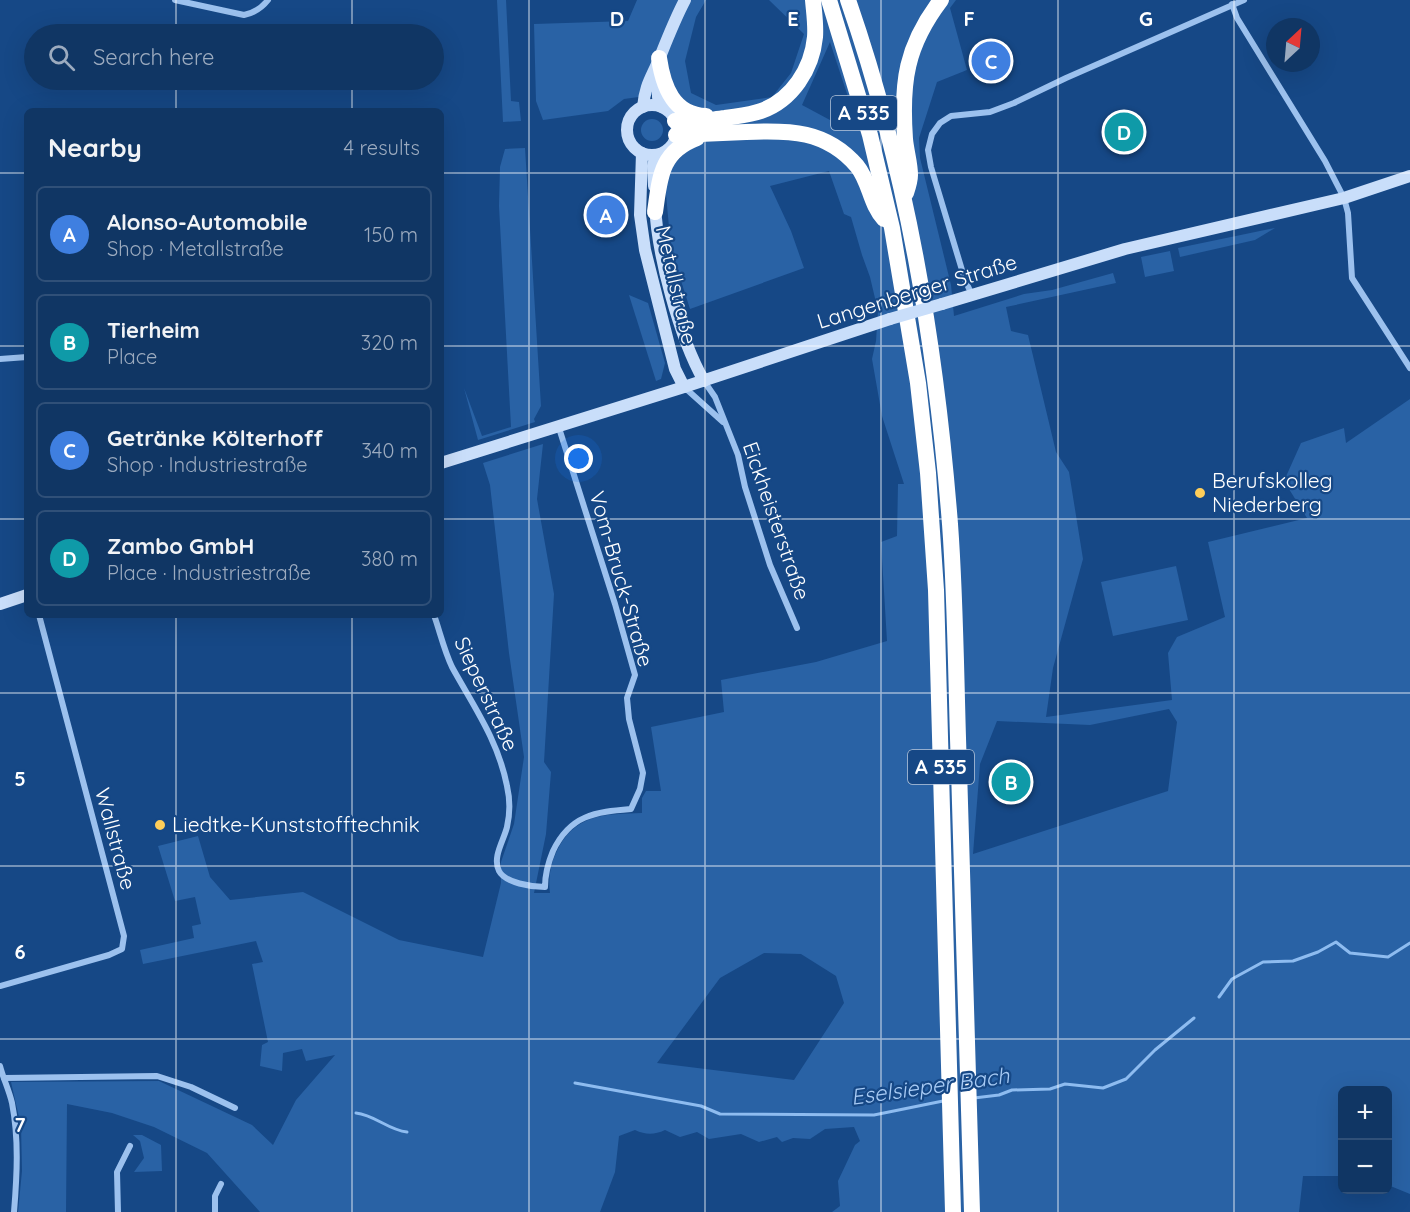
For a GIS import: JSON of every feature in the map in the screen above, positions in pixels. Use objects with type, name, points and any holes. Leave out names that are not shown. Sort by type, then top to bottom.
[{"type":"highway","points":[[676,128],[761,111],[777,104],[790,93],[801,78],[810,58],[815,37],[813,0]]},
{"type":"highway","name":"A 535","points":[[829,0],[870,135],[892,228],[918,383],[928,473],[936,590],[953,1212]]},
{"type":"highway","name":"A 535","points":[[848,0],[888,130],[905,200],[924,295],[936,379],[950,528],[972,1212]]},
{"type":"highway","points":[[905,200],[910,176],[903,96],[907,69],[915,42],[927,19],[941,0]]},
{"type":"highway","points":[[660,58],[662,78],[670,99],[680,108],[697,116],[730,117]]},
{"type":"highway","points":[[676,128],[711,133],[784,130],[825,142],[847,156],[857,166],[869,185],[877,212],[892,228]]},
{"type":"highway","points":[[656,212],[663,168],[670,156],[679,146],[711,133]]},
{"type":"main road","points":[[643,107],[646,85],[685,0]]},
{"type":"main road","points":[[660,58],[657,87],[662,107]]},
{"type":"main road","points":[[652,105],[662,107],[670,113],[676,128],[669,148],[656,154],[642,153],[629,139],[627,130],[629,121],[634,112],[643,107],[652,105]]},
{"type":"main road","name":"Metallstraße","points":[[642,153],[640,215],[645,250],[675,369],[684,387]]},
{"type":"main road","name":"Metallstraße","points":[[656,154],[653,166],[661,250],[669,286],[694,363],[704,381]]},
{"type":"main road","name":"Langenberger Straße","points":[[444,462],[559,428],[890,319],[1125,249],[1344,198],[1410,176]]},
{"type":"main road","points":[[0,604],[24,596]]},
{"type":"street","points":[[175,0],[244,15],[253,13],[267,1]]},
{"type":"street","points":[[972,296],[964,280],[931,167],[928,150],[932,134],[940,123],[951,116],[990,112],[1014,103],[1244,0]]},
{"type":"street","points":[[1232,4],[1237,18],[1325,161],[1344,198],[1348,213],[1352,278],[1410,368]]},
{"type":"street","points":[[0,359],[24,357]]},
{"type":"street","name":"Eickheisterstraße","points":[[704,381],[715,397],[738,455],[745,487],[770,565],[796,628]]},
{"type":"street","name":"Eickheisterstraße","points":[[684,387],[726,424]]},
{"type":"street","name":"Vom-Bruck-Straße","points":[[545,887],[545,872],[564,831],[586,816],[631,808],[640,789],[643,773],[629,719],[627,698],[635,675],[559,428]]},
{"type":"street","name":"Wallstraße","points":[[0,986],[110,955],[122,949],[124,936],[40,618]]},
{"type":"street","name":"Sieperstraße","points":[[435,618],[451,664],[497,748],[507,786],[508,819],[500,846],[498,869],[504,877],[545,887]]},
{"type":"street","points":[[0,1066],[11,1099],[16,1125],[17,1170],[14,1212]]},
{"type":"street","points":[[4,1078],[157,1076],[191,1087],[235,1108]]},
{"type":"street","points":[[118,1212],[117,1172],[130,1146]]},
{"type":"street","points":[[215,1212],[215,1196],[221,1184]]},
{"type":"shaded area","points":[[497,0],[506,0],[511,101],[519,102],[521,121],[503,122]]},
{"type":"shaded area","points":[[637,0],[706,0],[696,17],[685,61],[691,93],[716,105],[772,97],[791,73],[804,34],[769,0],[956,0],[950,8],[967,70],[937,82],[919,138],[920,158],[951,285],[954,316],[1024,294],[1052,290],[1113,273],[1116,283],[1006,307],[1011,331],[1028,335],[1056,452],[1069,472],[1083,559],[1053,668],[1046,717],[1172,700],[1168,653],[1177,637],[1225,617],[1208,542],[1307,518],[1284,481],[1301,443],[1344,428],[1346,443],[1410,399],[1410,1194],[1392,1187],[1392,1086],[1338,1086],[1338,1176],[1303,1176],[1299,1212],[832,1212],[840,1206],[838,1181],[855,1145],[860,1141],[854,1127],[825,1129],[810,1139],[793,1138],[782,1142],[777,1137],[759,1142],[741,1134],[709,1139],[697,1132],[680,1137],[665,1130],[650,1134],[635,1130],[619,1136],[615,1172],[600,1212],[260,1212],[207,1153],[154,1127],[112,1113],[67,1104],[66,1212],[18,1212],[22,1171],[21,1126],[11,1082],[159,1081],[252,1125],[273,1145],[296,1100],[335,1055],[306,1061],[302,1049],[283,1053],[282,1071],[260,1066],[262,1045],[268,1042],[252,964],[263,962],[256,941],[143,964],[140,950],[194,938],[192,926],[201,924],[195,897],[175,901],[158,846],[198,836],[210,877],[230,900],[303,892],[399,940],[483,957],[501,883],[501,862],[514,824],[524,757],[509,653],[490,485],[483,463],[543,444],[537,499],[554,594],[544,762],[551,772],[546,834],[534,893],[550,893],[549,878],[552,863],[563,840],[571,830],[581,823],[603,816],[642,813],[642,798],[646,791],[661,791],[651,727],[724,712],[721,680],[816,662],[887,641],[881,542],[897,536],[898,484],[904,484],[882,416],[872,359],[878,311],[870,277],[851,217],[844,214],[829,171],[770,186],[791,231],[804,268],[690,309],[670,238],[665,183],[674,164],[689,149],[675,92],[624,99],[608,111],[543,120],[536,101],[534,24],[628,21]],"holes":[[[830,42],[851,106],[843,127],[802,105]],[[1169,709],[1177,722],[1168,791],[973,854],[980,764],[997,721],[1090,725]],[[764,953],[801,954],[836,976],[844,1003],[794,1080],[657,1063],[720,978]]]},
{"type":"shaded area","points":[[648,119],[656,119],[663,126],[663,134],[656,141],[648,141],[641,134],[641,126]]},
{"type":"shaded area","points":[[525,148],[541,406],[534,419],[535,422],[478,440],[464,388],[482,436],[511,427],[499,206],[500,167],[505,149]]},
{"type":"shaded area","points":[[1275,228],[1255,240],[1180,257],[1178,248]]},
{"type":"shaded area","points":[[1170,251],[1174,271],[1145,277],[1141,257]]},
{"type":"shaded area","points":[[629,295],[648,303],[665,363],[661,379],[656,381]]},
{"type":"shaded area","points":[[1176,566],[1188,620],[1113,636],[1101,582]]},
{"type":"shaded area","points":[[133,1135],[142,1135],[161,1145],[162,1171],[134,1172],[144,1158],[140,1141]]},
{"type":"waterway","name":"Eselsieper Bach","points":[[1219,997],[1232,979],[1263,962],[1293,961],[1318,952],[1336,942],[1350,953],[1388,957],[1410,943]]},
{"type":"waterway","name":"Eselsieper Bach","points":[[974,1098],[999,1095],[1012,1090],[1050,1089],[1065,1084],[1103,1088],[1126,1079],[1155,1050],[1194,1018]]},
{"type":"waterway","name":"Eselsieper Bach","points":[[575,1083],[701,1106],[720,1114],[874,1115],[943,1101]]},
{"type":"waterway","name":"Eselsieper Bach","points":[[356,1113],[407,1132]]},
{"type":"place","name":"Getränke Költerhoff","points":[[991,61]]},
{"type":"place","name":"Zambo GmbH","points":[[1124,132]]},
{"type":"place","name":"Alonso-Automobile","points":[[606,215]]},
{"type":"place","name":"Berufskolleg Niederberg","points":[[1200,493]]},
{"type":"place","name":"Tierheim","points":[[1011,782]]},
{"type":"place","name":"Liedtke-Kunststofftechnik","points":[[160,825]]}]
